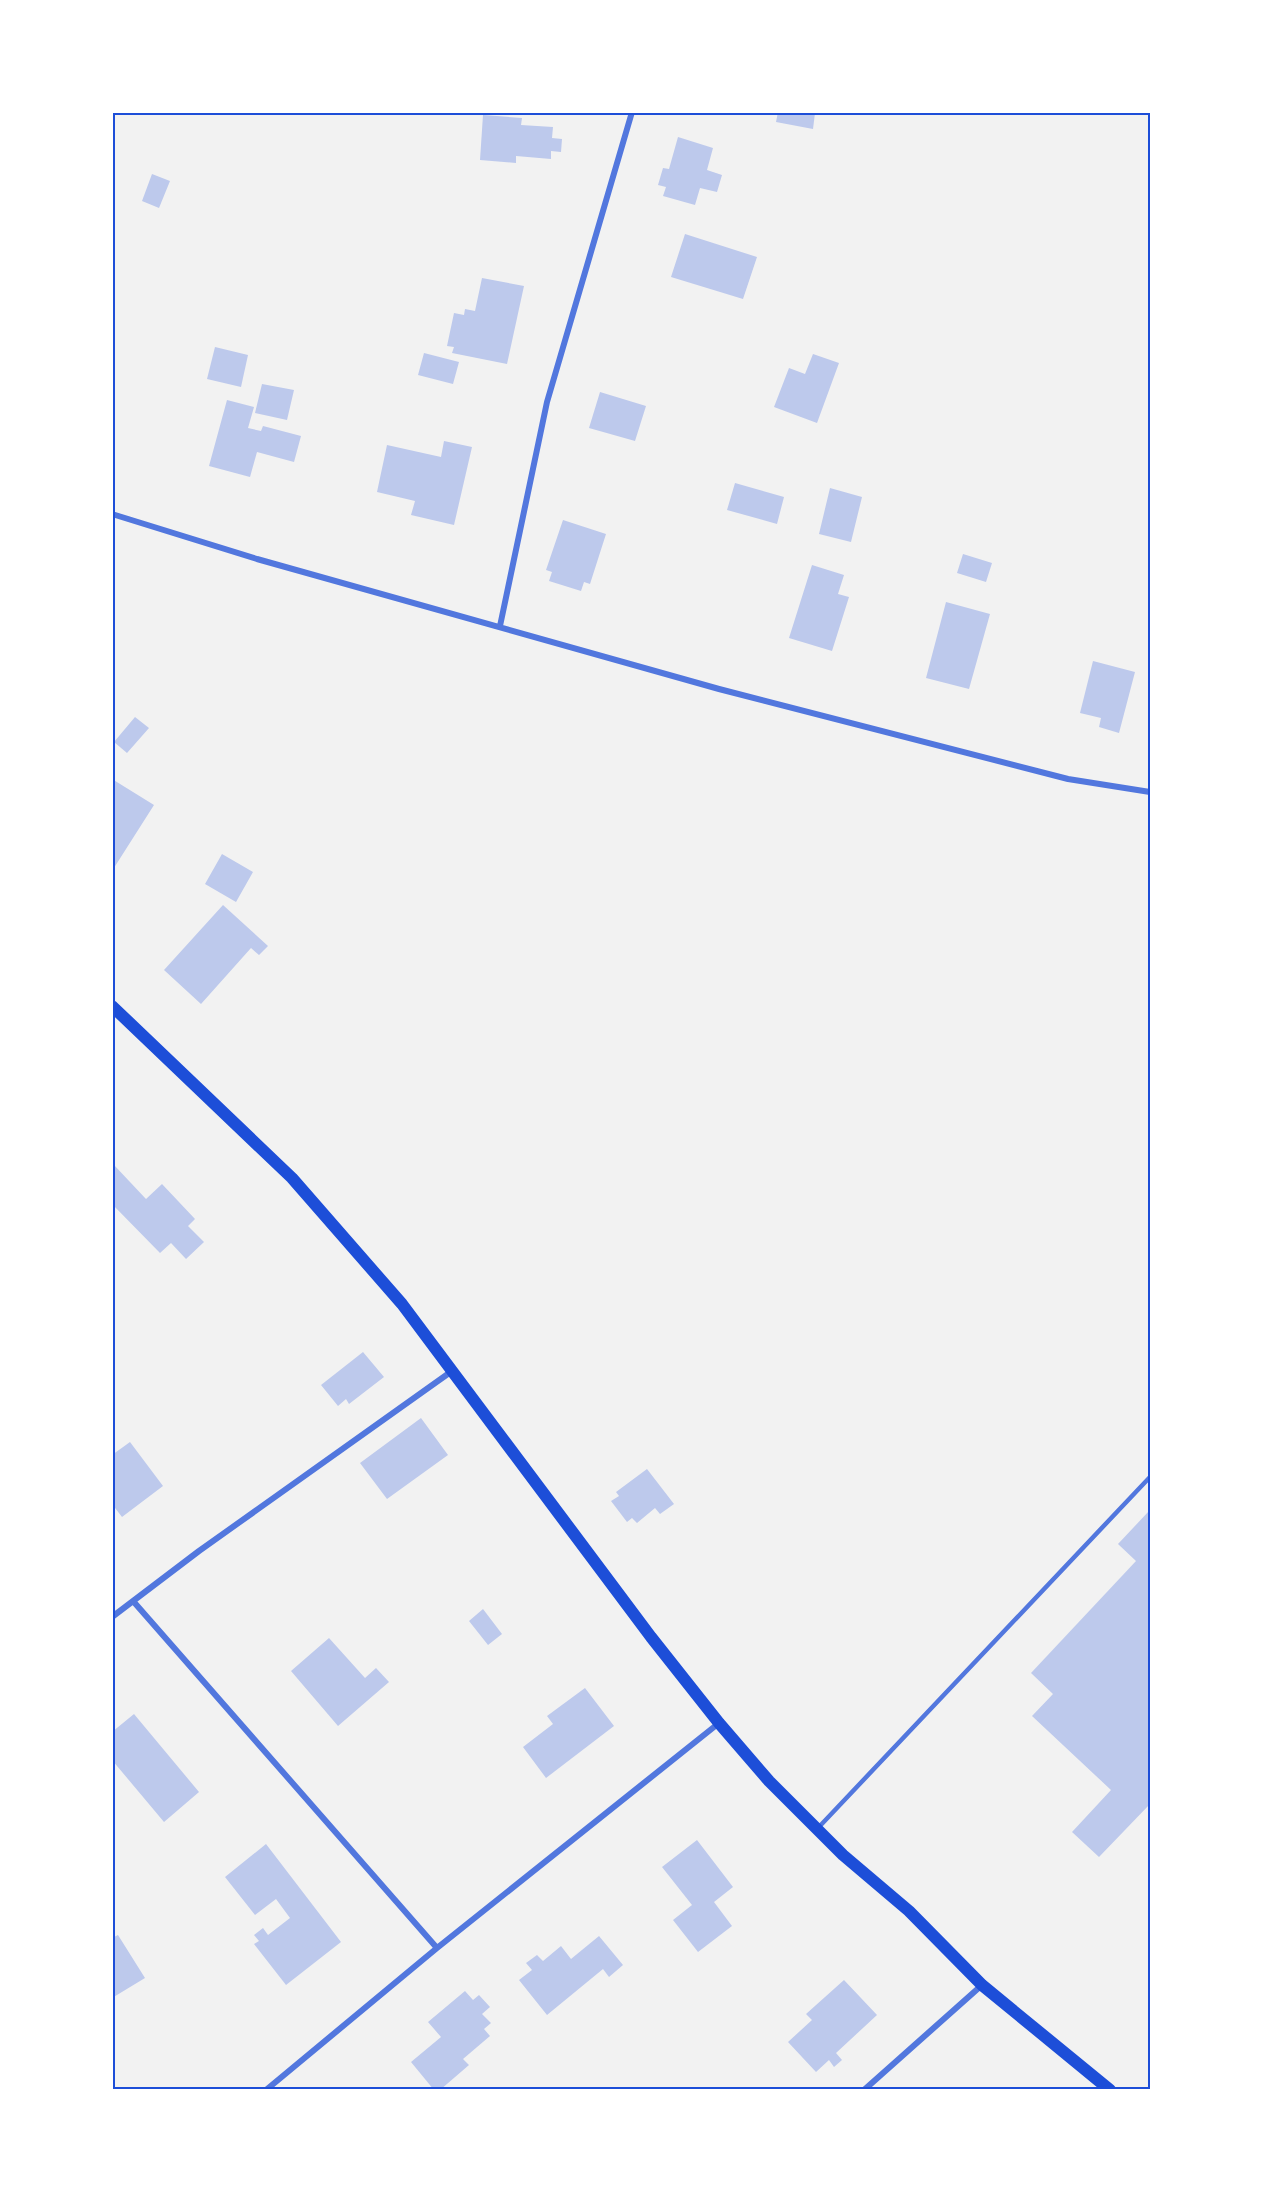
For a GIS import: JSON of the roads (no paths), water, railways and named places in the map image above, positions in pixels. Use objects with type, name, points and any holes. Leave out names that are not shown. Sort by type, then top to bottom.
[{"type":"main road","points":[[112,1006],[292,1178],[402,1304],[644,1628],[718,1723],[769,1781],[817,1830],[909,1911],[982,1984],[1110,2090]]},
{"type":"street","points":[[500,626],[547,402],[632,112]]},
{"type":"street","points":[[112,514],[257,559],[719,689],[1068,779],[1150,792]]},
{"type":"street","points":[[112,1617],[199,1551],[453,1370]]},
{"type":"street","points":[[133,1601],[437,1948]]},
{"type":"street","points":[[266,2090],[437,1948],[718,1723]]},
{"type":"street","points":[[864,2090],[982,1984]]},
{"type":"lane","points":[[817,1830],[1150,1477]]}]
